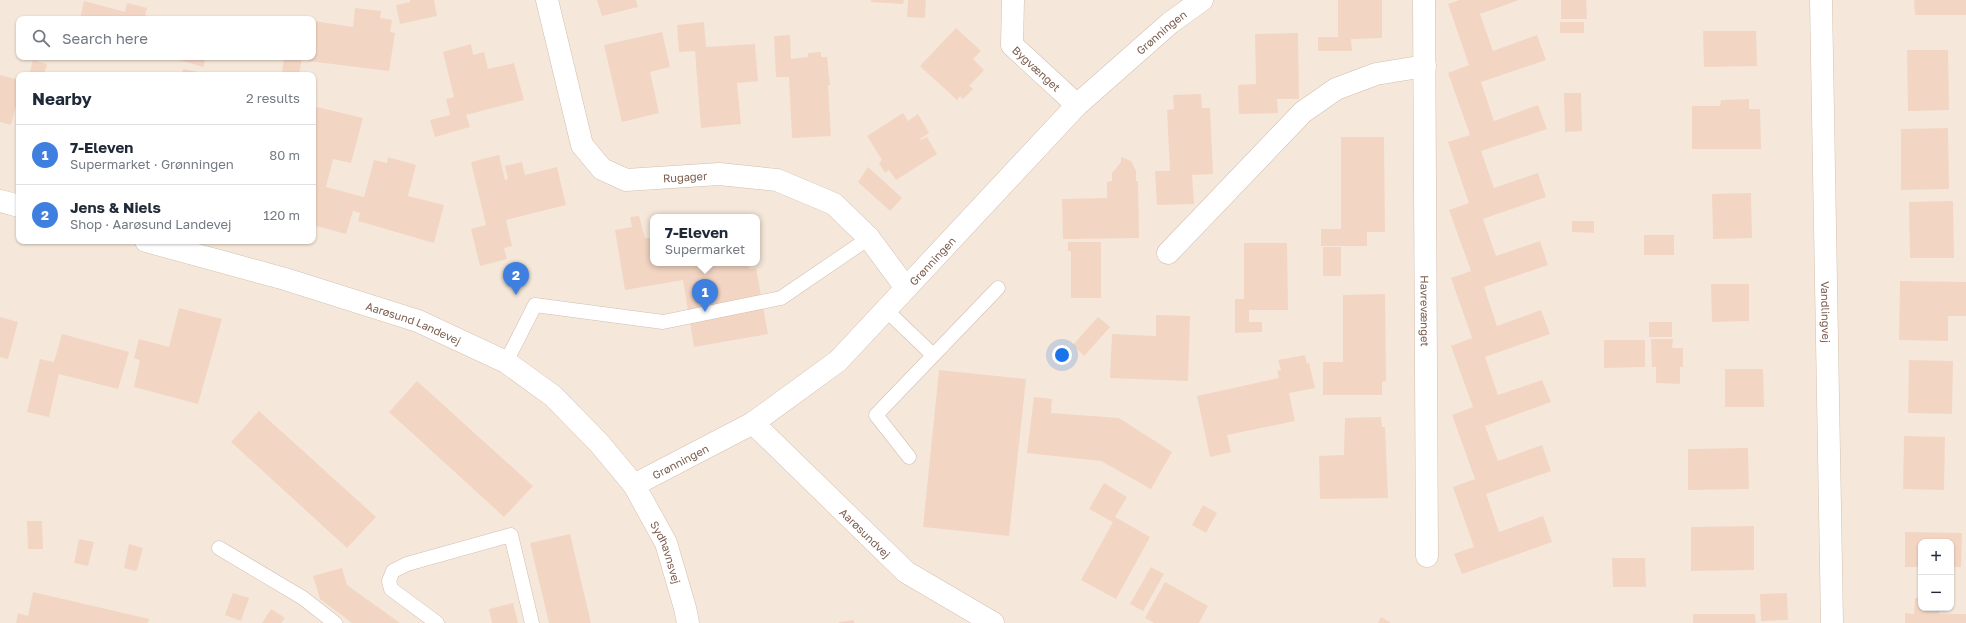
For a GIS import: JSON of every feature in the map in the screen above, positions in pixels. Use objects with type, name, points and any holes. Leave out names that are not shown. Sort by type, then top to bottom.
[{"type":"street","name":"Rugager","points":[[547,0],[582,145],[602,169],[626,180],[720,174],[777,180],[834,204],[869,238],[906,288]]},
{"type":"street","name":"Bygvænget","points":[[1013,0],[1012,45],[1077,105]]},
{"type":"street","name":"Grønningen","points":[[634,485],[753,423],[838,361],[1077,105],[1170,23],[1202,0]]},
{"type":"street","name":"Havrevænget","points":[[1424,0],[1428,556]]},
{"type":"street","name":"Vandlingvej","points":[[1821,0],[1832,623]]},
{"type":"street","points":[[1168,253],[1303,112],[1336,89],[1376,74],[1425,66]]},
{"type":"street","points":[[0,201],[16,205]]},
{"type":"street","name":"Aarøsund Landevej","points":[[157,244],[285,279],[418,321],[506,362],[553,396],[599,443],[634,485]]},
{"type":"street","name":"Aarøsundvej","points":[[753,423],[906,572],[993,623]]},
{"type":"street","name":"Sydhavnsvej","points":[[634,485],[666,543],[688,623]]},
{"type":"lane","points":[[506,362],[535,305],[663,322],[781,298],[869,238]]},
{"type":"lane","points":[[909,457],[876,415],[998,288]]},
{"type":"lane","points":[[886,310],[934,355]]},
{"type":"lane","points":[[437,623],[391,589],[389,581],[392,571],[407,564],[511,535],[532,623]]},
{"type":"lane","points":[[219,548],[303,598],[335,623]]},
{"type":"shaded area","points":[[0,0],[1966,0],[1966,623],[0,623]]},
{"type":"building","points":[[410,0],[434,0],[437,16],[400,24],[396,5],[410,2]]},
{"type":"building","points":[[597,0],[636,0],[638,7],[602,16]]},
{"type":"building","points":[[871,0],[904,0],[903,4],[871,2]]},
{"type":"building","points":[[908,0],[926,0],[925,18],[907,17]]},
{"type":"building","points":[[1338,0],[1382,0],[1382,38],[1351,39],[1352,51],[1318,51],[1318,37],[1338,37]]},
{"type":"building","points":[[1460,0],[1519,0],[1480,14],[1493,51],[1537,35],[1546,60],[1481,82],[1494,121],[1538,105],[1547,129],[1481,151],[1494,188],[1538,173],[1546,197],[1483,219],[1496,256],[1540,241],[1548,265],[1484,287],[1497,326],[1541,310],[1550,334],[1485,357],[1498,395],[1542,380],[1551,402],[1485,426],[1498,461],[1542,445],[1551,471],[1486,494],[1499,532],[1543,516],[1552,542],[1462,574],[1454,554],[1474,547],[1453,487],[1475,479],[1452,415],[1473,407],[1451,346],[1472,338],[1451,278],[1471,271],[1449,210],[1469,203],[1448,142],[1470,135],[1448,73],[1469,65],[1448,4]]},
{"type":"building","points":[[1561,0],[1586,0],[1587,19],[1561,19]]},
{"type":"building","points":[[1914,0],[1966,0],[1966,15],[1915,15]]},
{"type":"building","points":[[84,1],[125,12],[127,3],[147,8],[145,15],[148,16],[81,16]]},
{"type":"building","points":[[355,8],[381,11],[380,18],[392,20],[390,32],[395,33],[389,71],[308,61],[316,60],[316,21],[353,27]]},
{"type":"building","points":[[704,22],[706,47],[755,44],[758,81],[737,83],[741,124],[701,128],[695,51],[679,52],[677,25]]},
{"type":"building","points":[[1560,22],[1584,22],[1584,33],[1560,33]]},
{"type":"building","points":[[956,28],[981,51],[973,59],[984,70],[969,86],[973,89],[963,99],[960,96],[957,100],[920,66]]},
{"type":"building","points":[[1703,31],[1756,31],[1757,66],[1704,67]]},
{"type":"building","points":[[662,32],[670,67],[650,72],[659,113],[622,122],[604,45]]},
{"type":"building","points":[[1298,33],[1299,99],[1277,99],[1278,113],[1239,114],[1238,85],[1256,84],[1255,34]]},
{"type":"building","points":[[790,35],[791,59],[808,57],[808,53],[821,52],[821,57],[827,57],[830,85],[828,85],[831,136],[792,138],[789,77],[776,77],[774,36]]},
{"type":"building","points":[[471,44],[473,55],[484,52],[488,69],[514,63],[524,100],[466,115],[470,127],[435,137],[430,120],[450,115],[446,99],[454,97],[443,52]]},
{"type":"building","points":[[1907,50],[1948,50],[1949,110],[1908,111]]},
{"type":"building","points":[[33,60],[47,64],[45,72],[30,72]]},
{"type":"building","points":[[179,60],[205,60],[203,67]]},
{"type":"building","points":[[284,60],[302,60],[300,72],[282,72]]},
{"type":"building","points":[[183,69],[199,72],[182,72]]},
{"type":"building","points":[[0,75],[16,79],[16,106],[11,125],[0,122]]},
{"type":"building","points":[[1564,93],[1581,93],[1582,131],[1565,132]]},
{"type":"building","points":[[1201,94],[1202,108],[1210,108],[1213,174],[1192,175],[1194,204],[1157,205],[1155,171],[1170,171],[1167,110],[1174,109],[1173,95]]},
{"type":"building","points":[[1749,99],[1749,109],[1760,109],[1761,149],[1692,149],[1692,106],[1720,106],[1721,100]]},
{"type":"building","points":[[316,107],[363,118],[351,163],[333,159],[326,187],[364,197],[374,160],[387,163],[388,157],[416,165],[408,196],[444,205],[434,243],[358,221],[360,213],[353,211],[346,234],[316,226]]},
{"type":"building","points":[[903,113],[908,121],[918,114],[929,133],[920,139],[921,140],[927,137],[937,154],[896,180],[889,170],[885,173],[879,163],[882,160],[867,136]]},
{"type":"building","points":[[1948,128],[1949,189],[1901,190],[1901,129]]},
{"type":"building","points":[[1341,137],[1384,137],[1385,232],[1367,232],[1367,246],[1321,246],[1321,229],[1341,229]]},
{"type":"building","points":[[499,155],[505,180],[508,179],[505,166],[522,162],[525,175],[557,167],[566,205],[506,220],[512,246],[504,248],[507,259],[480,266],[471,229],[486,225],[471,162]]},
{"type":"building","points":[[1121,157],[1131,161],[1136,171],[1136,181],[1138,181],[1139,238],[1063,239],[1062,199],[1107,198],[1107,182],[1112,181],[1112,173],[1121,162]]},
{"type":"building","points":[[868,167],[902,198],[890,211],[858,182]]},
{"type":"building","points":[[1751,193],[1752,238],[1713,239],[1712,194]]},
{"type":"building","points":[[1953,201],[1954,258],[1910,258],[1909,202]]},
{"type":"building","points":[[639,216],[645,238],[650,238],[650,266],[748,266],[749,269],[756,268],[768,334],[694,347],[683,280],[625,290],[615,230],[632,227],[630,217]]},
{"type":"building","points":[[1572,221],[1594,221],[1594,233],[1572,232]]},
{"type":"building","points":[[1644,235],[1674,235],[1674,255],[1644,255]]},
{"type":"building","points":[[1068,242],[1101,242],[1101,298],[1071,298],[1071,251],[1068,251]]},
{"type":"building","points":[[1244,243],[1287,243],[1288,310],[1249,310],[1249,322],[1262,322],[1262,332],[1235,333],[1235,299],[1244,299]]},
{"type":"building","points":[[1323,247],[1341,247],[1341,276],[1323,276]]},
{"type":"building","points":[[1900,281],[1966,282],[1966,316],[1948,316],[1948,341],[1899,340]]},
{"type":"building","points":[[1711,284],[1749,284],[1749,321],[1712,322]]},
{"type":"building","points":[[1385,294],[1386,381],[1382,382],[1382,395],[1323,395],[1323,362],[1343,362],[1343,295]]},
{"type":"building","points":[[179,308],[222,319],[198,404],[134,387],[140,360],[134,358],[139,339],[169,347]]},
{"type":"building","points":[[1156,315],[1190,316],[1188,381],[1110,378],[1112,334],[1156,336]]},
{"type":"building","points":[[0,317],[18,322],[8,359],[0,357]]},
{"type":"building","points":[[1098,317],[1110,327],[1084,356],[1073,345]]},
{"type":"building","points":[[1649,322],[1672,322],[1672,337],[1649,337]]},
{"type":"building","points":[[62,334],[129,352],[118,389],[59,374],[49,417],[27,412],[40,359],[54,362]]},
{"type":"building","points":[[1651,339],[1673,339],[1672,348],[1683,348],[1683,367],[1680,367],[1680,384],[1656,383],[1656,367],[1652,367]]},
{"type":"building","points":[[1604,340],[1645,340],[1645,367],[1604,368]]},
{"type":"building","points":[[1305,355],[1307,364],[1309,363],[1315,388],[1289,393],[1295,421],[1227,435],[1231,452],[1210,457],[1197,396],[1279,378],[1277,371],[1281,370],[1278,360]]},
{"type":"building","points":[[1909,360],[1953,361],[1952,414],[1908,413]]},
{"type":"building","points":[[1725,369],[1763,369],[1764,407],[1725,407]]},
{"type":"building","points":[[939,370],[1026,379],[1009,536],[923,527]]},
{"type":"building","points":[[417,381],[533,486],[504,517],[389,412]]},
{"type":"building","points":[[1034,397],[1052,399],[1051,413],[1119,418],[1172,452],[1151,489],[1101,461],[1027,453]]},
{"type":"building","points":[[259,411],[376,517],[347,548],[231,442]]},
{"type":"building","points":[[1381,417],[1382,427],[1385,427],[1388,498],[1320,499],[1319,456],[1344,455],[1345,418]]},
{"type":"building","points":[[1904,436],[1945,437],[1944,490],[1903,489]]},
{"type":"building","points":[[1748,448],[1749,489],[1688,490],[1688,449]]},
{"type":"building","points":[[1104,483],[1127,497],[1115,517],[1150,537],[1116,599],[1081,580],[1113,522],[1089,509]]},
{"type":"building","points":[[1203,505],[1217,513],[1206,533],[1192,525]]},
{"type":"building","points":[[27,521],[42,521],[43,549],[28,549]]},
{"type":"building","points":[[1754,526],[1754,570],[1691,571],[1691,527]]},
{"type":"building","points":[[1905,532],[1962,533],[1961,567],[1954,567],[1954,539],[1918,539],[1918,567],[1905,567]]},
{"type":"building","points":[[570,534],[591,623],[549,623],[530,543]]},
{"type":"building","points":[[79,539],[94,542],[88,566],[74,563]]},
{"type":"building","points":[[129,544],[143,548],[137,570],[135,571],[124,568]]},
{"type":"building","points":[[1612,558],[1645,558],[1646,587],[1613,587]]},
{"type":"building","points":[[1151,567],[1164,574],[1143,611],[1130,604]]},
{"type":"building","points":[[342,568],[347,585],[400,623],[352,623],[320,599],[313,576]]},
{"type":"building","points":[[1165,582],[1208,606],[1199,623],[1154,623],[1145,618]]},
{"type":"building","points":[[33,592],[149,619],[148,623],[16,623],[18,613],[28,616]]},
{"type":"building","points":[[233,593],[249,598],[241,621],[225,615]]},
{"type":"building","points":[[1787,593],[1788,620],[1761,621],[1760,594]]},
{"type":"building","points":[[1915,598],[1918,598],[1918,611],[1940,611],[1939,614],[1966,614],[1966,623],[1905,623],[1905,613],[1914,614]]},
{"type":"building","points":[[513,603],[518,623],[492,623],[489,609]]},
{"type":"building","points":[[271,609],[285,618],[281,623],[262,623]]},
{"type":"building","points":[[1693,614],[1755,614],[1756,623],[1693,623]]},
{"type":"building","points":[[1381,617],[1391,623],[1378,623]]},
{"type":"building","points":[[854,620],[854,623],[839,623],[839,622]]},
{"type":"place","name":"Jens & Niels","points":[[516,295]]},
{"type":"place","name":"7-Eleven","points":[[705,312]]}]
